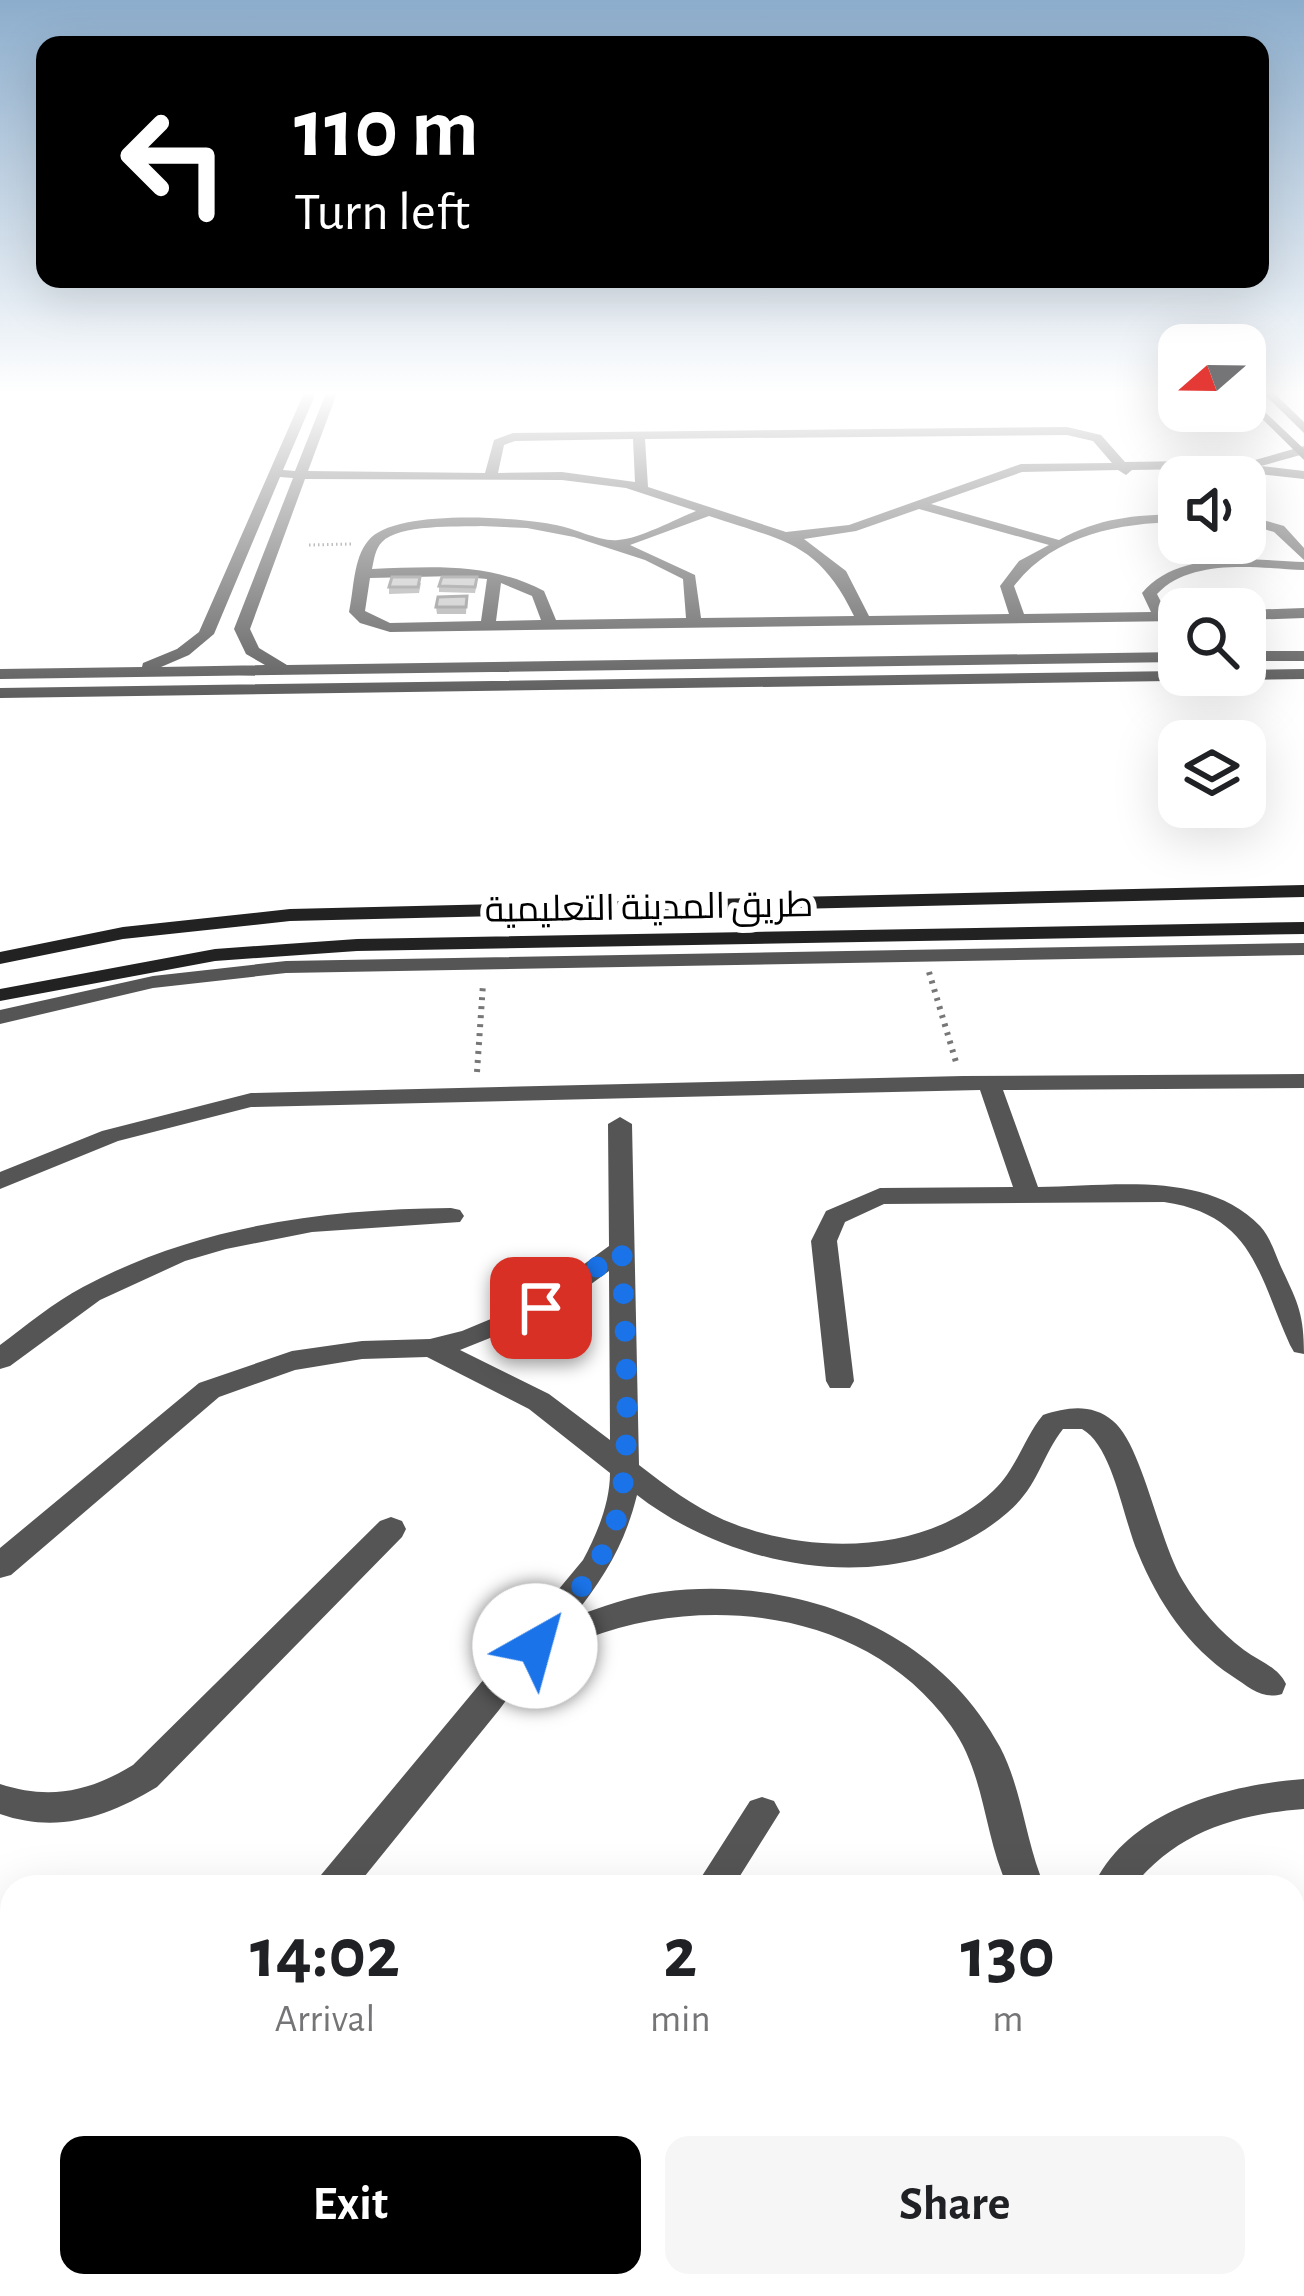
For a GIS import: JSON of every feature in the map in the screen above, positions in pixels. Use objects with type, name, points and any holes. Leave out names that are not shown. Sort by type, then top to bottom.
[{"type":"street","points":[[124,673],[183,652],[206,634],[263,500]]},
{"type":"street","points":[[284,670],[251,651],[242,628],[290,500]]},
{"type":"street","points":[[681,500],[789,536],[846,562],[864,621]]},
{"type":"street","points":[[789,536],[843,534],[925,500]]},
{"type":"street","points":[[846,562],[879,531],[959,500]]},
{"type":"street","points":[[914,504],[1060,544]]},
{"type":"street","points":[[613,547],[712,510]]},
{"type":"street","points":[[1018,618],[1008,595],[1009,578],[1024,564],[1109,522],[1158,519]]},
{"type":"street","points":[[694,623],[690,578],[683,572],[556,529],[512,523],[406,527],[383,534],[373,544],[357,612],[364,621],[396,627],[864,621],[1158,616]]},
{"type":"street","points":[[1266,525],[1280,529],[1304,556]]},
{"type":"street","points":[[1158,603],[1149,593],[1170,575],[1221,565],[1304,566]]},
{"type":"street","points":[[366,574],[495,576],[539,594],[550,625]]},
{"type":"street","points":[[488,626],[495,576]]},
{"type":"street","points":[[1266,614],[1304,614]]},
{"type":"street","points":[[1266,656],[1304,656]]},
{"type":"street","points":[[0,674],[1158,657]]},
{"type":"street","points":[[0,693],[1304,674]]},
{"type":"street","name":"طريق المدينة التعليمية","points":[[0,958],[141,931],[290,915],[1304,891]]},
{"type":"street","points":[[1228,892],[1252,929]]},
{"type":"street","name":"طريق المدينة التعليمية","points":[[0,995],[145,965],[339,946],[1304,928]]},
{"type":"street","points":[[0,1017],[109,990],[242,970],[1304,949]]},
{"type":"street","points":[[0,1181],[110,1136],[251,1100],[963,1083],[1304,1081]]},
{"type":"street","points":[[989,1083],[1028,1194]]},
{"type":"street","points":[[344,1875],[535,1646],[595,1569],[612,1535],[625,1470],[620,1124]]},
{"type":"street","points":[[840,1381],[824,1241],[835,1217],[880,1196],[1164,1194],[1225,1211],[1253,1234],[1304,1345]]},
{"type":"street","points":[[0,1359],[88,1296],[220,1242],[334,1220],[451,1216]]},
{"type":"street","points":[[0,1566],[209,1390],[326,1354],[430,1348],[541,1308],[622,1249]]},
{"type":"street","points":[[430,1348],[515,1387],[554,1411],[679,1510],[733,1535],[796,1552],[866,1554],[931,1541],[984,1515],[1022,1480],[1053,1422],[1090,1420],[1102,1426],[1115,1443],[1161,1576],[1179,1606],[1223,1653],[1270,1684]]},
{"type":"street","points":[[0,1799],[41,1810],[69,1809],[122,1791],[145,1776],[391,1529]]},
{"type":"street","points":[[535,1646],[627,1612],[694,1601],[796,1610],[861,1633],[921,1672],[970,1726],[989,1758],[1023,1875]]},
{"type":"street","points":[[1121,1875],[1144,1848],[1199,1814],[1231,1804],[1304,1794]]},
{"type":"street","points":[[721,1875],[762,1812]]},
{"type":"path","points":[[309,545],[373,544]]},
{"type":"path","points":[[924,955],[963,1083]]},
{"type":"path","points":[[476,1094],[485,962]]},
{"type":"building","points":[[392,577],[420,577],[418,587],[389,587]]},
{"type":"building","points":[[442,577],[477,577],[475,587],[439,586]]},
{"type":"building","points":[[467,596],[466,607],[436,607],[438,597]]},
{"type":"route","points":[[535,1646],[595,1569],[612,1535],[625,1483],[622,1249],[541,1308]]}]
